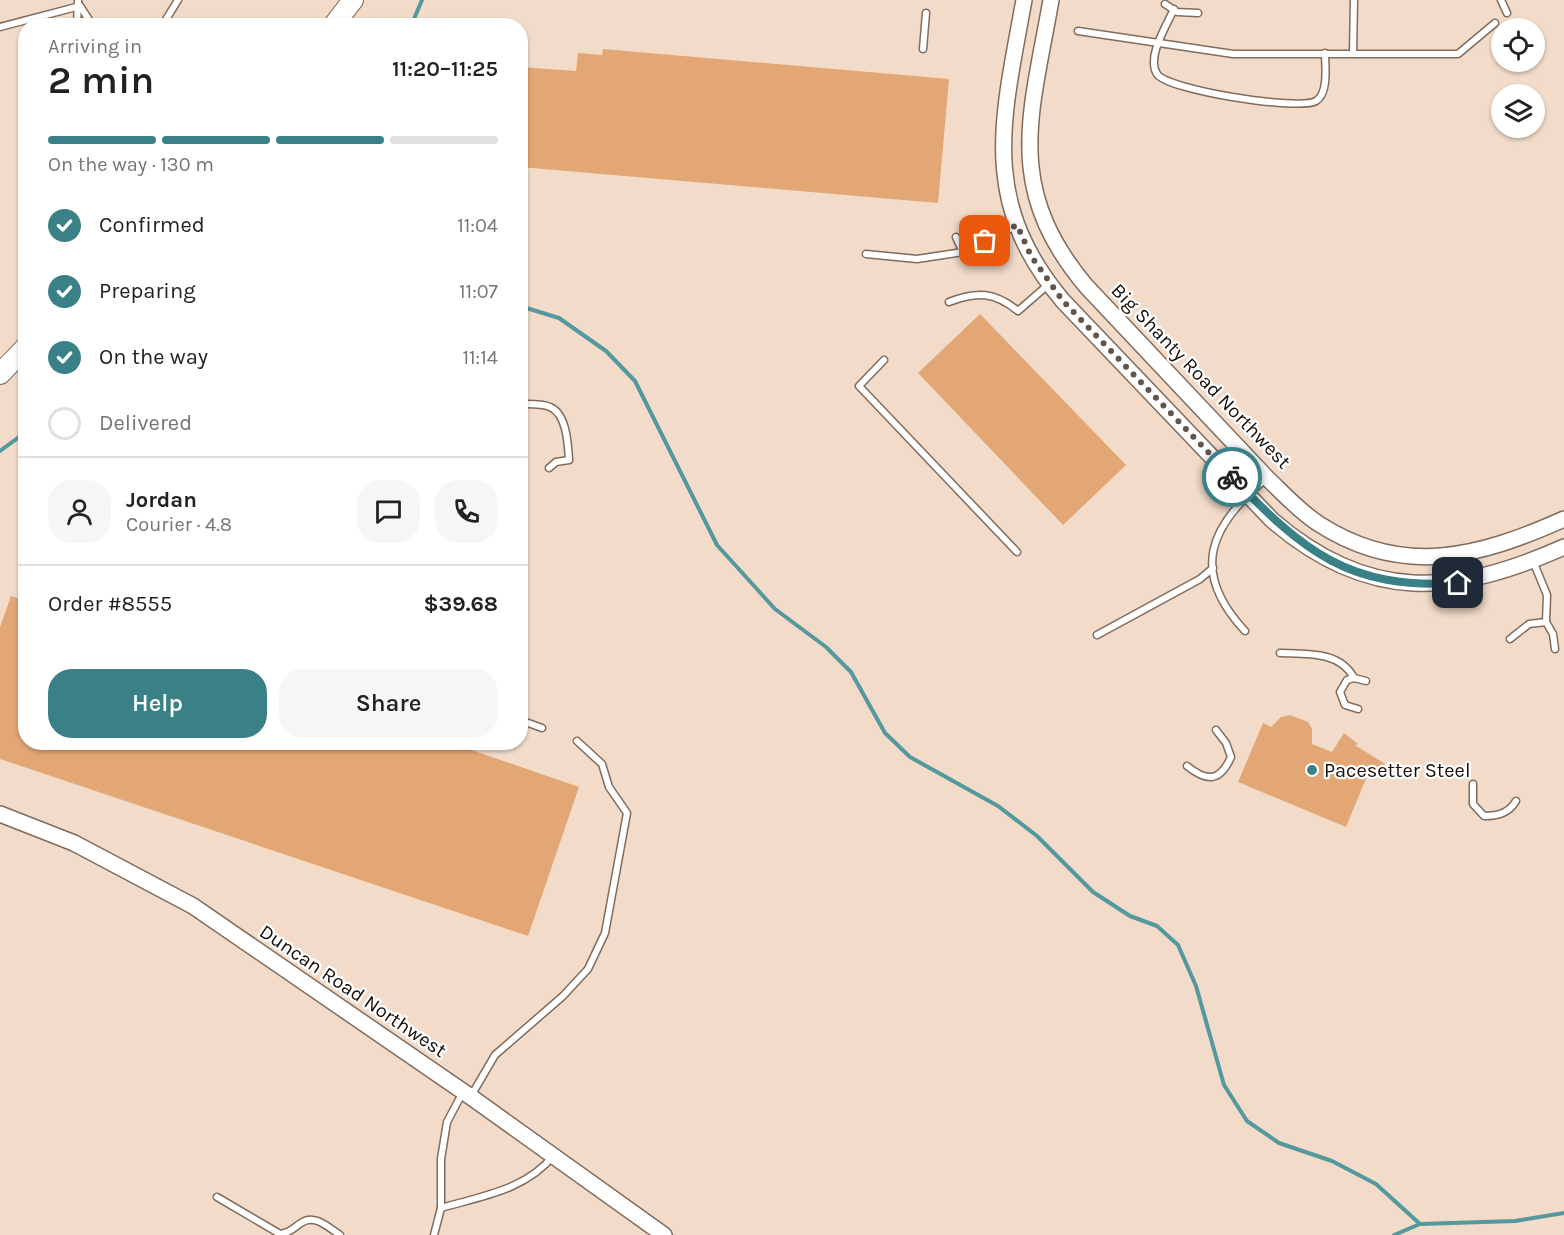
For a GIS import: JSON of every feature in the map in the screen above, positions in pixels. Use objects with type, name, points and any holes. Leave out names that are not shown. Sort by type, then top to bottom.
[{"type":"main road","points":[[339,18],[353,0]]},
{"type":"main road","points":[[0,374],[18,355]]},
{"type":"street","points":[[1024,0],[1008,88],[1002,140],[1006,190],[1017,225],[1031,256],[1049,284],[1272,520],[1310,549],[1329,560],[1379,578],[1431,585],[1458,583],[1532,561],[1564,547]]},
{"type":"street","name":"Big Shanty Road Northwest","points":[[1051,0],[1029,124],[1028,148],[1030,174],[1044,222],[1068,265],[1086,286],[1267,478],[1305,513],[1339,536],[1386,553],[1412,557],[1459,556],[1483,551],[1564,519]]},
{"type":"street","name":"Duncan Road Northwest","points":[[0,814],[74,843],[193,906],[467,1094],[664,1235]]},
{"type":"lane","points":[[167,18],[178,0]]},
{"type":"lane","points":[[1353,53],[1354,0]]},
{"type":"lane","points":[[1501,0],[1507,13]]},
{"type":"lane","points":[[77,18],[79,3]]},
{"type":"lane","points":[[79,3],[90,18]]},
{"type":"lane","points":[[30,18],[79,3]]},
{"type":"lane","points":[[1165,4],[1174,9],[1198,13]]},
{"type":"lane","points":[[1174,9],[1160,41],[1154,68],[1157,76],[1168,81],[1234,98],[1303,104],[1316,101],[1323,93],[1325,53]]},
{"type":"lane","points":[[923,49],[926,13]]},
{"type":"lane","points":[[0,27],[18,22]]},
{"type":"lane","points":[[1078,31],[1160,41],[1233,54],[1458,54],[1491,26]]},
{"type":"lane","points":[[866,254],[917,260],[963,252],[1017,225]]},
{"type":"lane","points":[[956,237],[963,252]]},
{"type":"lane","points":[[949,302],[969,294],[990,296],[1005,300],[1018,311],[1049,284]]},
{"type":"lane","points":[[884,360],[859,386],[1017,552]]},
{"type":"lane","points":[[528,404],[551,407],[559,415],[564,429],[569,460],[556,462],[549,468]]},
{"type":"lane","points":[[1245,631],[1228,612],[1221,600],[1213,568],[1214,545],[1221,526],[1248,494],[1267,478]]},
{"type":"lane","points":[[1532,561],[1547,595],[1546,622],[1552,634],[1555,650]]},
{"type":"lane","points":[[1098,635],[1200,579],[1213,568]]},
{"type":"lane","points":[[1510,639],[1529,624],[1546,622]]},
{"type":"lane","points":[[1280,653],[1332,657],[1342,663],[1354,678],[1366,681]]},
{"type":"lane","points":[[1354,678],[1342,685],[1341,699],[1345,705],[1358,710]]},
{"type":"lane","points":[[528,723],[542,728]]},
{"type":"lane","points":[[1187,766],[1200,777],[1213,777],[1225,771],[1231,757],[1226,743],[1216,730]]},
{"type":"lane","points":[[434,1235],[441,1208],[441,1160],[447,1122],[495,1055],[563,996],[588,969],[605,933],[627,813],[609,787],[602,764],[577,741]]},
{"type":"lane","points":[[1473,784],[1473,804],[1484,816],[1496,816],[1512,808],[1516,801]]},
{"type":"lane","points":[[441,1208],[504,1190],[532,1178],[554,1155]]},
{"type":"lane","points":[[217,1197],[280,1234],[290,1232],[303,1221],[316,1220],[340,1235]]},
{"type":"building","points":[[603,49],[949,79],[938,203],[528,168],[528,68],[576,71],[578,53],[602,55]]},
{"type":"building","points":[[980,314],[1126,465],[1063,525],[918,373]]},
{"type":"building","points":[[11,596],[18,598],[18,750],[471,750],[579,787],[528,936],[0,759],[0,627]]},
{"type":"building","name":"Pacesetter Steel","points":[[1290,715],[1308,722],[1312,729],[1312,744],[1332,752],[1344,733],[1358,744],[1355,745],[1385,764],[1374,780],[1367,776],[1346,827],[1238,782],[1263,723],[1271,727],[1281,717]]},
{"type":"waterway","points":[[414,18],[422,0]]},
{"type":"waterway","points":[[528,308],[559,318],[606,351],[635,381],[717,545],[775,609],[826,647],[851,672],[885,733],[910,757],[998,806],[1037,836],[1093,892],[1130,916],[1157,926],[1178,945],[1196,986],[1224,1085],[1247,1121],[1279,1143],[1332,1161],[1376,1184],[1420,1224]]},
{"type":"waterway","points":[[0,451],[18,438]]},
{"type":"waterway","points":[[1394,1235],[1420,1224],[1515,1221],[1564,1213]]},
{"type":"way so far","points":[[985,241],[1017,225],[1031,256],[1063,301],[1232,477]]},
{"type":"place","name":"Pacesetter Steel","points":[[1312,770]]},
{"type":"route","points":[[1232,477],[1272,520],[1291,536],[1329,560],[1355,571],[1403,583],[1431,585],[1458,583]]}]
